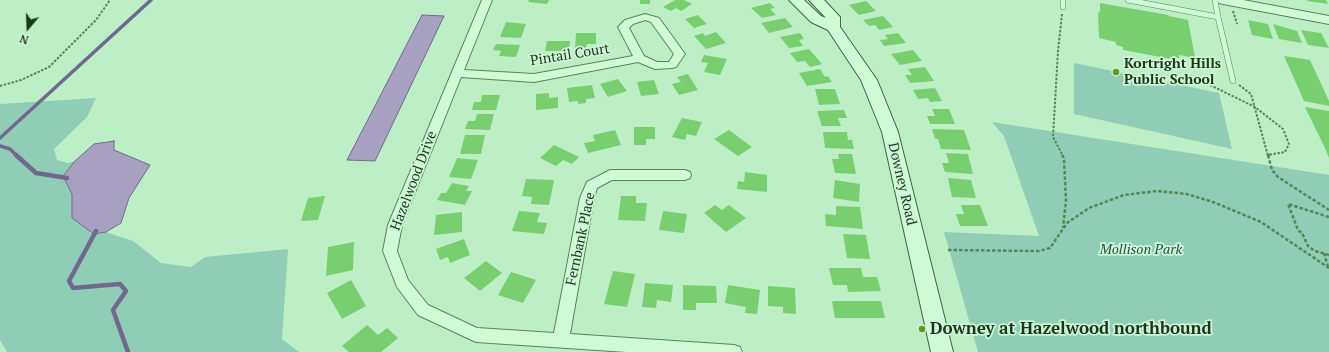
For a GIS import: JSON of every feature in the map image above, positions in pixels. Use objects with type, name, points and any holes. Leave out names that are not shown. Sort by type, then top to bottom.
[{"type":"main road","name":"Downey Road","points":[[796,0],[816,19],[833,27],[869,80],[890,132],[942,352]]},
{"type":"main road","name":"Downey Road","points":[[816,0],[834,17],[833,27]]},
{"type":"street","name":"Hazelwood Drive","points":[[487,0],[395,225],[390,251],[402,283],[423,310],[476,335],[697,351],[734,352]]},
{"type":"street","points":[[1223,0],[1258,3],[1329,20]]},
{"type":"street","name":"Pintail Court","points":[[456,73],[534,78],[640,58],[655,66],[672,65],[680,54],[655,20],[645,17],[629,22],[623,27],[640,58]]},
{"type":"street","name":"Fernbank Place","points":[[561,340],[587,198],[592,185],[610,175],[685,175]]},
{"type":"lane","points":[[1063,0],[1063,7]]},
{"type":"lane","points":[[1128,0],[1218,17]]},
{"type":"lane","points":[[1215,0],[1233,81]]},
{"type":"path","points":[[0,86],[21,80],[49,67],[96,20],[110,0]]},
{"type":"path","points":[[1063,7],[1058,51],[1053,137],[1064,158],[1066,201],[1063,230]]},
{"type":"path","points":[[1233,81],[1252,94],[1272,170],[1278,177],[1329,210]]},
{"type":"path","points":[[1210,85],[1255,107],[1283,128],[1289,144],[1285,152],[1268,155]]},
{"type":"path","points":[[948,250],[1039,251],[1050,248],[1067,223],[1089,208],[1124,195],[1156,191],[1187,194],[1213,202],[1261,222],[1328,267]]},
{"type":"path","points":[[1329,217],[1288,204],[1298,230],[1302,233],[1308,246],[1315,251],[1329,255]]},
{"type":"path","points":[[1324,253],[1328,267]]},
{"type":"green space","points":[[1074,63],[1219,93],[1232,149],[1074,114]]},
{"type":"green space","points":[[96,98],[87,117],[54,149],[57,160],[68,163],[75,161],[63,176],[72,194],[72,218],[94,234],[106,232],[133,241],[161,263],[191,267],[205,257],[288,249],[282,339],[299,352],[7,352],[0,340],[0,104]]},
{"type":"green space","name":"Mollison Park","points":[[992,122],[1329,175],[1329,352],[978,352],[944,232],[1039,236],[1004,136]]},
{"type":"shaded area","points":[[422,15],[444,16],[375,161],[347,160]]},
{"type":"shaded area","points":[[114,141],[114,150],[150,165],[129,198],[121,223],[106,232],[94,234],[72,218],[72,194],[63,176],[75,161],[94,144]]},
{"type":"building","points":[[529,0],[549,0],[547,4],[528,2]]},
{"type":"building","points":[[640,0],[650,0],[650,4],[640,4]]},
{"type":"building","points":[[675,0],[684,0],[692,4],[681,11],[676,8],[671,11],[663,7]]},
{"type":"building","points":[[1326,0],[1328,4],[1307,1]]},
{"type":"building","points":[[866,1],[876,11],[859,15],[849,5]]},
{"type":"building","points":[[770,3],[775,8],[770,9],[776,15],[762,18],[751,8]]},
{"type":"building","points":[[1100,3],[1188,20],[1195,58],[1179,55],[1179,58],[1171,57],[1171,59],[1123,50],[1123,47],[1116,45],[1116,42],[1099,38],[1098,12],[1100,13]]},
{"type":"building","points":[[698,15],[707,24],[694,28],[685,19]]},
{"type":"building","points":[[883,16],[893,27],[879,30],[875,25],[869,26],[863,20]]},
{"type":"building","points":[[785,18],[793,27],[769,33],[761,23]]},
{"type":"building","points":[[1248,20],[1268,24],[1273,39],[1252,35]]},
{"type":"building","points":[[506,22],[526,24],[521,38],[500,37]]},
{"type":"building","points":[[1273,24],[1297,31],[1302,43],[1279,39]]},
{"type":"building","points":[[1301,30],[1321,33],[1329,48],[1308,45]]},
{"type":"building","points":[[716,32],[726,43],[706,49],[694,36],[703,33],[705,36]]},
{"type":"building","points":[[576,33],[596,33],[596,44],[587,44],[586,48],[575,48]]},
{"type":"building","points":[[800,33],[804,39],[799,40],[803,46],[789,48],[780,37]]},
{"type":"building","points":[[898,33],[906,43],[884,46],[880,40],[888,39],[885,35]]},
{"type":"building","points":[[547,41],[570,41],[569,51],[545,51]]},
{"type":"building","points":[[496,44],[520,45],[516,57],[499,56],[501,51],[493,50]]},
{"type":"building","points":[[809,49],[822,64],[810,67],[805,61],[797,62],[790,53]]},
{"type":"building","points":[[913,50],[922,61],[900,65],[891,54]]},
{"type":"building","points":[[704,55],[727,59],[720,75],[704,72],[708,63],[701,62]]},
{"type":"building","points":[[1284,56],[1310,60],[1329,101],[1329,106],[1304,101]]},
{"type":"building","points":[[925,67],[934,81],[910,83],[905,75],[912,75],[908,69]]},
{"type":"building","points":[[820,69],[825,77],[828,76],[832,82],[807,86],[799,73]]},
{"type":"building","points":[[688,74],[698,90],[679,95],[672,84],[681,82],[677,77]]},
{"type":"building","points":[[618,79],[627,91],[608,97],[600,84]]},
{"type":"building","points":[[654,80],[659,94],[641,96],[637,82]]},
{"type":"building","points":[[592,85],[595,98],[586,99],[586,103],[578,104],[578,101],[569,102],[567,88]]},
{"type":"building","points":[[935,88],[942,101],[930,102],[928,98],[918,99],[913,90]]},
{"type":"building","points":[[815,89],[835,89],[840,104],[819,105]]},
{"type":"building","points":[[549,93],[549,98],[558,97],[558,108],[536,110],[536,94]]},
{"type":"building","points":[[482,95],[500,95],[496,110],[472,110],[474,102],[481,102]]},
{"type":"building","points":[[1305,107],[1329,111],[1329,158],[1324,146]]},
{"type":"building","points":[[932,109],[949,109],[955,124],[930,124],[927,116],[935,116]]},
{"type":"building","points":[[844,110],[847,118],[838,118],[841,126],[822,126],[817,111]]},
{"type":"building","points":[[477,114],[494,114],[490,130],[465,129],[468,121],[475,121]]},
{"type":"building","points":[[682,118],[702,122],[696,136],[687,134],[685,140],[672,137]]},
{"type":"building","points":[[634,127],[655,127],[655,139],[646,139],[646,145],[634,145]]},
{"type":"building","points":[[932,129],[964,130],[971,150],[941,149],[938,139],[935,139]]},
{"type":"building","points":[[615,130],[621,145],[588,153],[584,143],[595,141],[593,135]]},
{"type":"building","points":[[729,130],[752,147],[738,156],[714,139]]},
{"type":"building","points":[[823,132],[847,132],[848,140],[852,140],[854,149],[825,148]]},
{"type":"building","points":[[465,135],[485,135],[481,154],[460,154]]},
{"type":"building","points":[[554,145],[579,157],[572,164],[563,160],[556,166],[540,158]]},
{"type":"building","points":[[946,153],[968,154],[973,174],[945,172],[942,163],[949,163]]},
{"type":"building","points":[[838,154],[852,154],[856,174],[835,173],[832,159],[839,159]]},
{"type":"building","points":[[457,158],[478,160],[471,179],[449,177]]},
{"type":"building","points":[[745,172],[767,175],[767,192],[737,189],[738,181],[744,182]]},
{"type":"building","points":[[948,178],[971,180],[976,198],[952,197]]},
{"type":"building","points":[[526,179],[554,180],[549,205],[531,204],[532,197],[522,196]]},
{"type":"building","points":[[835,180],[860,184],[859,202],[833,198]]},
{"type":"building","points":[[452,183],[469,186],[466,191],[472,191],[465,205],[437,200],[441,193],[446,193]]},
{"type":"building","points":[[325,196],[318,220],[301,221],[308,198]]},
{"type":"building","points":[[621,196],[636,196],[636,203],[647,203],[645,221],[618,220]]},
{"type":"building","points":[[715,205],[722,210],[729,205],[746,218],[726,232],[704,213]]},
{"type":"building","points":[[961,205],[980,205],[988,226],[960,226],[956,214],[964,214]]},
{"type":"building","points":[[836,206],[860,207],[863,229],[826,226],[825,214],[836,215]]},
{"type":"building","points":[[519,211],[540,213],[537,222],[547,223],[544,234],[512,231]]},
{"type":"building","points":[[663,211],[687,214],[684,233],[659,230]]},
{"type":"building","points":[[462,212],[462,232],[434,235],[436,215]]},
{"type":"building","points":[[843,234],[866,235],[870,259],[847,258]]},
{"type":"building","points":[[464,239],[470,255],[450,263],[448,257],[440,260],[436,249]]},
{"type":"building","points":[[354,242],[353,270],[326,276],[328,247]]},
{"type":"building","points":[[486,261],[502,273],[480,291],[464,278]]},
{"type":"building","points":[[829,268],[861,268],[863,277],[877,277],[881,291],[848,292],[847,285],[833,285]]},
{"type":"building","points":[[613,271],[635,274],[627,307],[604,304]]},
{"type":"building","points":[[511,272],[536,280],[523,303],[498,295]]},
{"type":"building","points":[[351,280],[366,306],[342,319],[327,293]]},
{"type":"building","points":[[645,283],[673,285],[671,302],[657,300],[656,308],[642,307]]},
{"type":"building","points":[[683,285],[716,286],[717,303],[696,303],[696,310],[683,310]]},
{"type":"building","points":[[728,285],[760,290],[757,314],[745,313],[746,307],[725,303]]},
{"type":"building","points":[[768,286],[795,288],[796,314],[783,313],[783,307],[768,306]]},
{"type":"building","points":[[832,301],[881,301],[885,318],[835,318]]},
{"type":"building","points":[[367,325],[378,335],[387,328],[398,338],[381,352],[349,352],[342,346]]},
{"type":"waterway","points":[[0,138],[151,0]]},
{"type":"waterway","points":[[0,146],[10,149],[16,155]]},
{"type":"waterway","points":[[16,155],[36,173],[67,178]]},
{"type":"waterway","points":[[96,231],[69,281],[73,288],[120,284],[126,291],[113,310],[128,352]]},
{"type":"place","name":"Kortright Hills Public School","points":[[1116,72]]},
{"type":"place","name":"Downey at Hazelwood northbound","points":[[922,329]]}]
